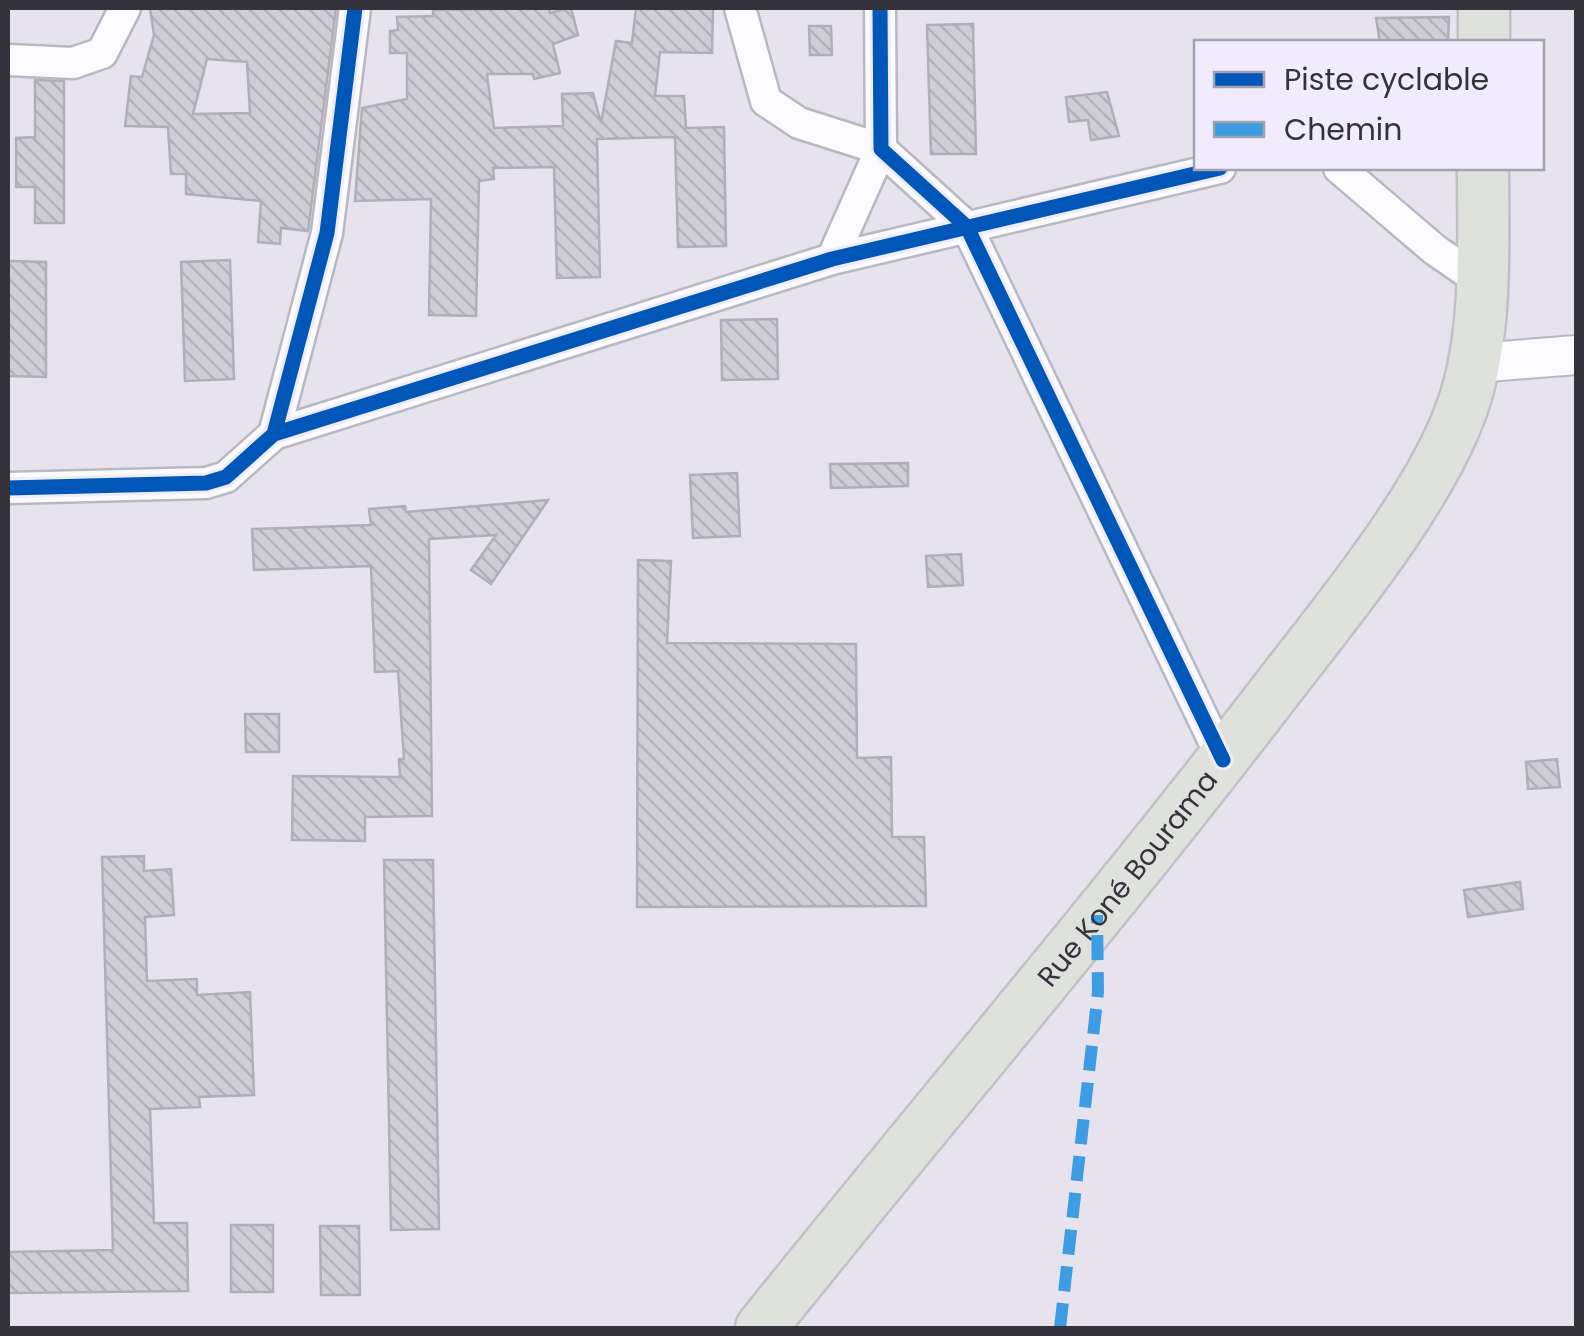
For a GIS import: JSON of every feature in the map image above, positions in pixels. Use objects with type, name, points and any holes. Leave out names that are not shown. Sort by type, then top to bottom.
[{"type":"highway","points":[[1484,8],[1484,40]]},
{"type":"highway","name":"Rue Koné Bourama","points":[[761,1328],[1222,760],[1332,617],[1427,480],[1462,410],[1476,363],[1484,170]]},
{"type":"street","points":[[8,60],[73,62],[102,53],[125,8]]},
{"type":"street","points":[[274,434],[327,233],[354,8]]},
{"type":"street","points":[[740,8],[766,100],[799,123],[881,149],[967,228],[1222,760]]},
{"type":"street","points":[[832,259],[881,149],[880,8]]},
{"type":"street","points":[[8,488],[206,483],[226,477],[274,434],[832,259],[1212,170]]},
{"type":"street","points":[[1342,170],[1480,282]]},
{"type":"street","points":[[1476,363],[1576,355]]},
{"type":"building","points":[[150,8],[336,8],[308,231],[281,228],[280,244],[258,242],[261,201],[186,194],[186,174],[171,174],[168,127],[125,126],[131,76],[142,77],[154,35]],"holes":[[[207,59],[247,62],[250,113],[193,114]]]},
{"type":"building","points":[[549,8],[550,13],[571,8],[578,35],[553,44],[560,73],[534,79],[533,74],[487,74],[494,128],[563,126],[562,94],[593,93],[601,123],[616,41],[632,43],[636,8],[713,8],[712,53],[660,52],[655,96],[684,96],[686,128],[724,127],[726,246],[678,247],[675,137],[597,139],[600,277],[557,278],[554,167],[493,168],[494,179],[479,181],[476,316],[429,315],[431,199],[355,201],[362,108],[407,99],[407,53],[390,53],[390,31],[398,30],[397,17],[433,16],[433,10]]},
{"type":"building","points":[[1449,17],[1448,40],[1380,40],[1376,18]]},
{"type":"building","points":[[973,24],[976,154],[931,154],[927,25]]},
{"type":"building","points":[[809,26],[831,26],[832,55],[810,55]]},
{"type":"building","points":[[35,80],[64,81],[64,223],[35,223],[35,187],[16,187],[16,138],[35,137]]},
{"type":"building","points":[[1107,92],[1119,136],[1091,140],[1088,120],[1069,122],[1066,97]]},
{"type":"building","points":[[230,260],[234,379],[185,381],[181,262]]},
{"type":"building","points":[[8,261],[46,262],[46,377],[8,376]]},
{"type":"building","points":[[777,319],[778,379],[722,380],[721,320]]},
{"type":"building","points":[[908,463],[908,486],[831,488],[830,464]]},
{"type":"building","points":[[737,473],[740,536],[693,538],[690,475]]},
{"type":"building","points":[[548,500],[491,584],[471,570],[496,535],[429,539],[432,816],[365,817],[365,841],[292,840],[293,776],[400,777],[399,759],[404,759],[398,671],[375,672],[371,566],[254,570],[252,529],[371,525],[369,509],[405,506],[406,512]]},
{"type":"building","points":[[961,554],[963,585],[928,587],[926,556]]},
{"type":"building","points":[[638,560],[671,561],[667,643],[856,644],[857,758],[891,757],[892,837],[924,837],[926,906],[637,907]]},
{"type":"building","points":[[245,714],[279,714],[279,752],[246,752]]},
{"type":"building","points":[[1557,759],[1560,787],[1528,789],[1526,762]]},
{"type":"building","points":[[144,856],[144,871],[171,869],[174,915],[145,917],[147,981],[197,979],[197,995],[250,992],[254,1095],[199,1097],[200,1107],[150,1109],[154,1223],[187,1223],[188,1291],[8,1293],[8,1252],[113,1250],[102,857]]},
{"type":"building","points":[[384,860],[433,860],[439,1229],[391,1230]]},
{"type":"building","points":[[1520,882],[1523,909],[1468,917],[1464,890]]},
{"type":"building","points":[[231,1225],[273,1225],[273,1292],[231,1292]]},
{"type":"building","points":[[320,1226],[359,1226],[360,1295],[321,1295]]},
{"type":"marked path","points":[[1060,1328],[1098,992],[1097,915]]},
{"type":"cycle path","points":[[274,434],[327,233],[355,8]]},
{"type":"cycle path","points":[[880,8],[881,149],[967,227],[1223,760]]},
{"type":"cycle path","points":[[8,488],[206,483],[226,477],[274,434],[832,259],[1211,170]]}]
